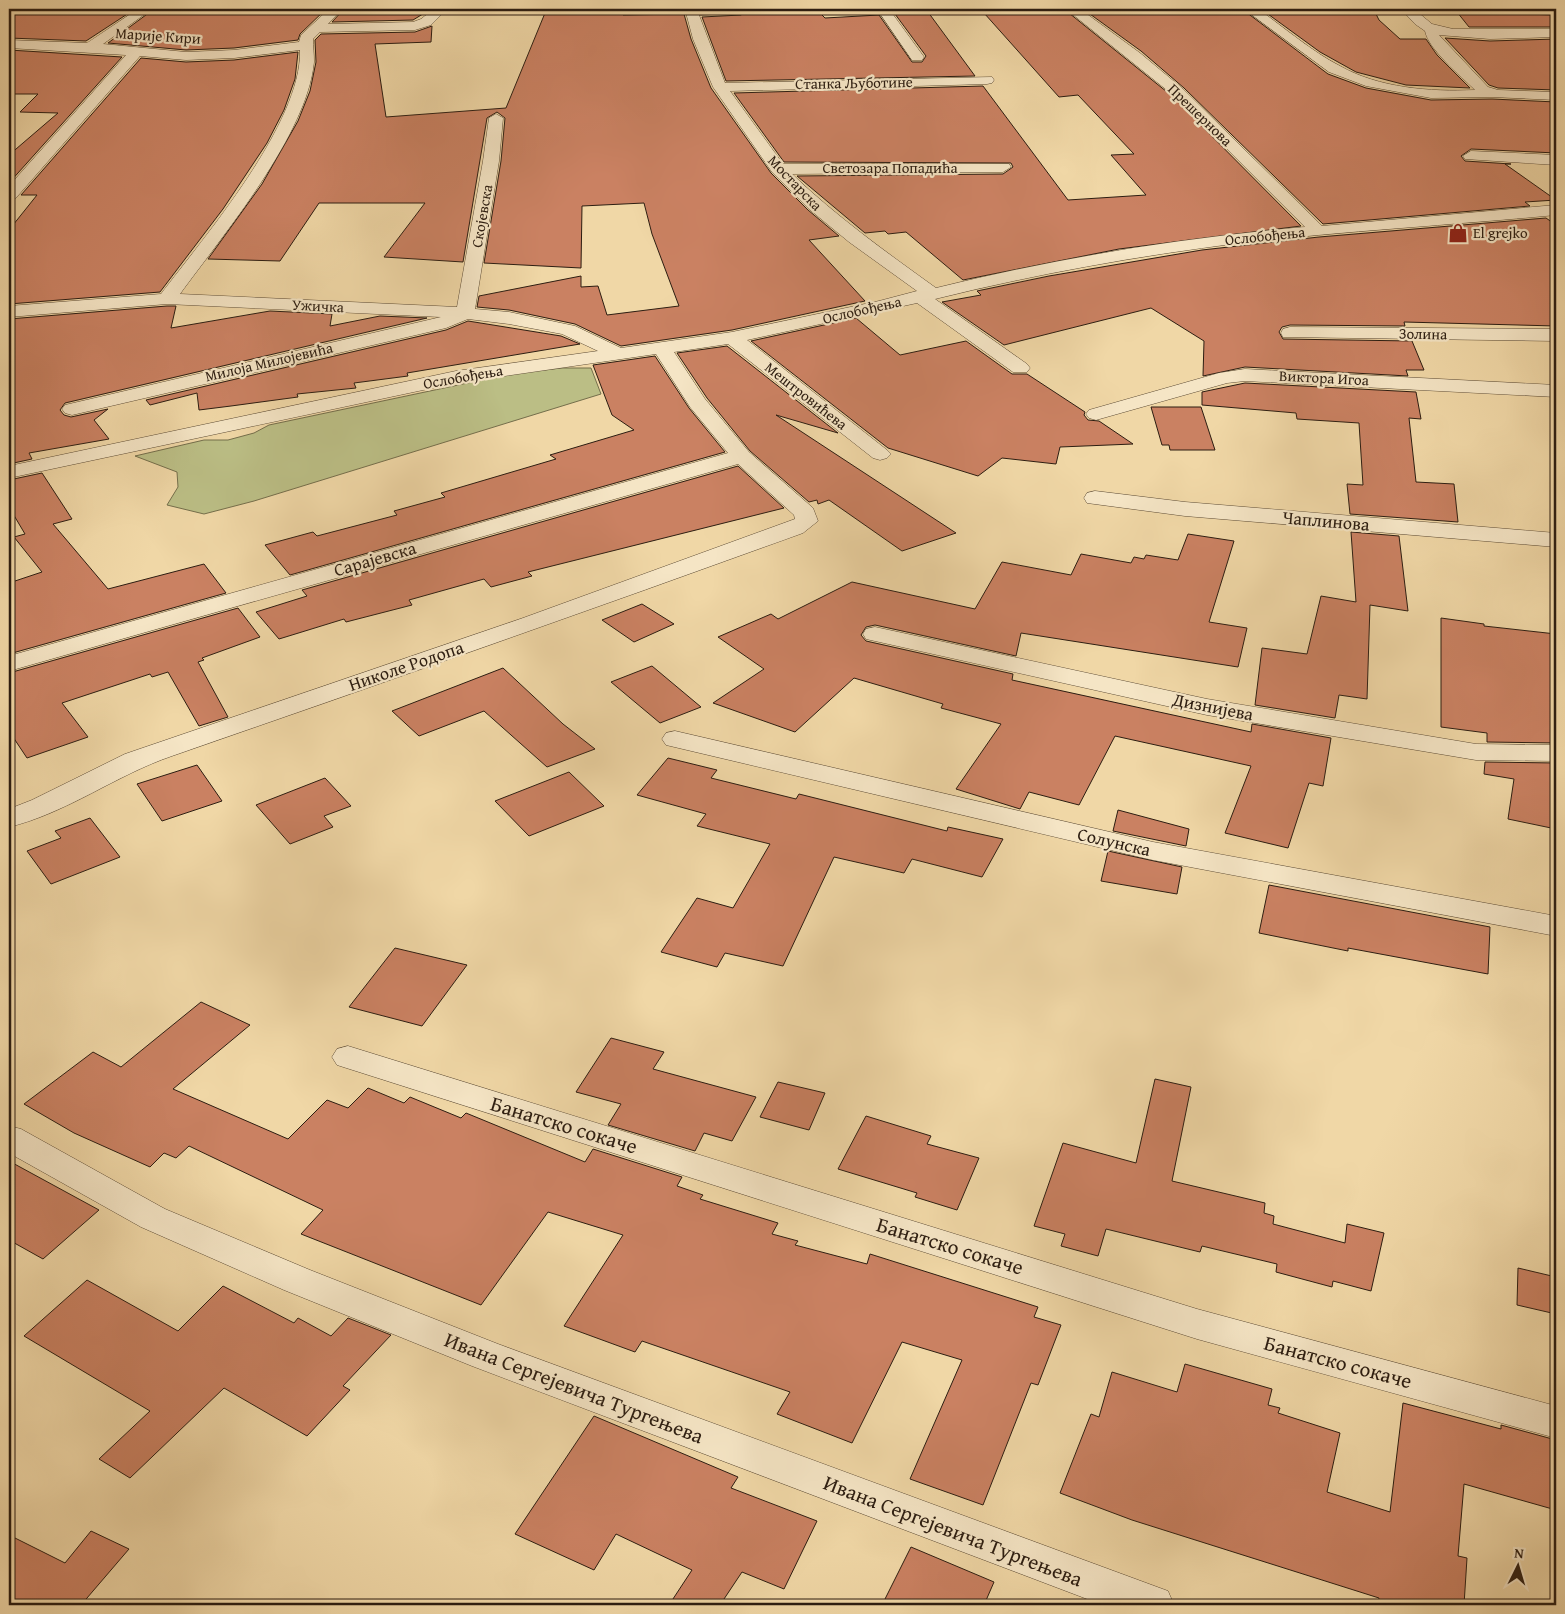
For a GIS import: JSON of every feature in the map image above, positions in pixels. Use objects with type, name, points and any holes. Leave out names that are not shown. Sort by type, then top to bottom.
[{"type":"street","points":[[90,47],[146,9]]},
{"type":"street","points":[[167,299],[239,202],[287,126],[302,86],[307,61],[306,38],[336,9]]},
{"type":"street","points":[[315,28],[415,26],[426,22],[441,9]]},
{"type":"street","points":[[691,10],[742,9]]},
{"type":"street","points":[[883,9],[917,57]]},
{"type":"street","name":"Прешернова","points":[[1072,9],[1135,56],[1178,92],[1318,231]]},
{"type":"street","points":[[1250,9],[1334,69],[1349,76],[1407,90],[1457,94],[1491,93],[1556,96]]},
{"type":"street","points":[[1407,9],[1424,26],[1431,29],[1468,33],[1556,34]]},
{"type":"street","name":"Мостарска","points":[[691,10],[700,39],[720,87],[778,169],[815,205],[926,294]]},
{"type":"street","points":[[1431,29],[1433,37],[1452,60],[1471,80],[1491,93]]},
{"type":"street","name":"Марије Кири","points":[[9,44],[211,55],[305,45]]},
{"type":"street","points":[[9,196],[136,52]]},
{"type":"street","name":"Станка Љуботине","points":[[720,87],[987,80]]},
{"type":"street","name":"Скојевска","points":[[465,313],[491,161],[496,118]]},
{"type":"street","points":[[1472,156],[1556,160]]},
{"type":"street","name":"Светозара Попадића","points":[[778,169],[1003,167]]},
{"type":"street","name":"Ослобођења","points":[[9,472],[456,377],[732,338],[879,307],[926,294],[1124,254],[1241,238],[1556,210]]},
{"type":"street","name":"Ослобођења","points":[[926,294],[1020,368]]},
{"type":"street","name":"Ужичка","points":[[9,312],[167,299],[465,313],[509,318],[568,330],[621,355]]},
{"type":"street","name":"Милоја Милојевића","points":[[72,409],[446,322],[465,313]]},
{"type":"street","name":"Золина","points":[[1290,332],[1556,335]]},
{"type":"street","name":"Мештровићева","points":[[732,338],[880,454]]},
{"type":"street","points":[[662,349],[697,403],[742,456]]},
{"type":"street","name":"Виктора Игоа","points":[[1096,414],[1226,377],[1245,375],[1556,391]]},
{"type":"street","name":"Николе Родопа","points":[[9,819],[42,806],[134,760],[532,623],[786,531],[807,521],[805,513],[742,456]]},
{"type":"street","name":"Сарајевска","points":[[9,664],[742,456]]},
{"type":"street","name":"Чаплинова","points":[[1096,498],[1185,509],[1556,540]]},
{"type":"street","name":"Дизнијева","points":[[874,634],[1207,707],[1476,752],[1556,753]]},
{"type":"street","name":"Солунска","points":[[675,739],[1153,851],[1556,926]]},
{"type":"street","name":"Банатско сокаче","points":[[348,1057],[1197,1324],[1556,1422]]},
{"type":"street","name":"Ивана Сергејевича Тургењева","points":[[9,1138],[153,1218],[306,1284],[485,1355],[1153,1605]]},
{"type":"green space","points":[[562,368],[591,368],[601,394],[254,501],[204,514],[167,505],[178,487],[177,472],[135,456],[204,440],[228,440],[254,433],[269,425],[515,373]]},
{"type":"building","points":[[40,9],[135,9],[86,41],[9,38],[9,11],[34,12]]},
{"type":"building","points":[[154,9],[326,9],[300,34],[298,40],[234,48],[186,50],[108,43]]},
{"type":"building","points":[[344,9],[431,9],[413,20],[332,22]]},
{"type":"building","points":[[782,9],[786,14],[818,11],[825,18],[879,15],[912,62],[922,62],[926,56],[895,14],[928,12],[975,76],[726,81],[702,17],[741,15],[748,10]]},
{"type":"building","points":[[1064,9],[1172,96],[1301,226],[1119,249],[963,280],[906,232],[888,234],[885,231],[865,233],[797,176],[1003,174],[1013,167],[1011,163],[784,162],[734,93],[983,86],[1068,200],[1146,195],[1111,155],[1134,154],[1078,95],[1059,97],[984,13]]},
{"type":"building","points":[[1083,9],[1242,9],[1328,74],[1366,88],[1431,100],[1492,99],[1556,102],[1556,153],[1471,149],[1461,156],[1465,161],[1511,164],[1505,164],[1556,200],[1525,202],[1530,206],[1323,224],[1184,88],[1141,51]]},
{"type":"building","points":[[1261,9],[1374,10],[1379,20],[1400,39],[1426,39],[1437,55],[1470,88],[1406,85],[1356,72],[1320,52]]},
{"type":"building","points":[[623,12],[623,15],[684,14],[691,39],[711,88],[771,173],[808,210],[839,236],[809,240],[865,301],[732,330],[621,346],[575,324],[509,310],[477,307],[479,296],[581,276],[581,287],[598,286],[607,315],[679,306],[652,234],[644,203],[582,206],[581,268],[484,263],[501,161],[505,118],[497,112],[487,118],[463,262],[384,257],[425,203],[319,203],[280,261],[208,259],[262,184],[298,121],[310,91],[316,62],[315,40],[321,34],[415,32],[432,26],[431,42],[375,44],[386,117],[506,108],[545,13]]},
{"type":"building","points":[[1457,12],[1556,15],[1556,27],[1469,27]]},
{"type":"building","points":[[1445,38],[1490,41],[1556,39],[1556,90],[1498,88],[1489,85]]},
{"type":"building","points":[[9,50],[122,57],[9,183],[9,155],[58,113],[20,112],[38,94],[9,94]]},
{"type":"building","points":[[298,52],[295,79],[284,110],[267,143],[223,209],[160,292],[9,304],[9,230],[37,195],[21,195],[141,58],[186,62],[234,60]]},
{"type":"building","points":[[1546,218],[1556,225],[1556,326],[1404,322],[1405,326],[1290,325],[1282,327],[1279,332],[1283,339],[1412,341],[1424,370],[1406,370],[1408,376],[1245,367],[1203,376],[1204,341],[1151,308],[1004,345],[942,302],[981,295],[977,291],[1049,276],[1202,250],[1319,237]]},
{"type":"building","points":[[176,306],[171,328],[270,311],[332,314],[330,326],[380,316],[427,318],[65,403],[60,410],[64,415],[71,417],[108,409],[94,420],[109,439],[29,453],[32,459],[9,464],[9,319]]},
{"type":"building","points":[[856,318],[900,355],[966,341],[1012,374],[1027,374],[1085,412],[1084,415],[1088,420],[1099,421],[1133,444],[1060,447],[1056,464],[1002,458],[978,476],[888,448],[751,341]]},
{"type":"building","points":[[468,321],[561,336],[580,344],[407,373],[408,376],[354,383],[356,388],[297,394],[298,397],[231,406],[199,410],[197,393],[150,405],[146,400],[446,330]]},
{"type":"building","points":[[727,346],[838,433],[776,415],[956,533],[902,551],[829,500],[818,504],[817,500],[809,502],[750,451],[707,398],[677,353]]},
{"type":"building","points":[[655,356],[689,408],[725,452],[290,575],[265,545],[313,532],[317,536],[397,515],[394,511],[445,497],[441,493],[556,459],[550,455],[634,430],[612,415],[593,365]]},
{"type":"building","points":[[1245,383],[1416,392],[1421,419],[1409,418],[1416,482],[1454,484],[1458,522],[1350,514],[1347,484],[1363,485],[1359,423],[1297,419],[1296,413],[1202,405],[1202,392]]},
{"type":"building","points":[[1151,407],[1201,407],[1215,450],[1170,450],[1169,445],[1162,445]]},
{"type":"building","points":[[738,466],[784,508],[528,572],[532,576],[491,587],[484,579],[409,600],[412,605],[346,622],[344,619],[279,639],[256,612],[307,596],[302,590]]},
{"type":"building","points":[[42,473],[72,519],[53,524],[108,589],[204,564],[226,593],[9,654],[9,583],[42,572],[14,537],[25,534],[9,507],[9,480]]},
{"type":"building","points":[[1351,532],[1399,536],[1408,611],[1370,605],[1367,699],[1339,695],[1335,718],[1255,705],[1262,648],[1307,654],[1321,596],[1356,602]]},
{"type":"building","points":[[1188,534],[1234,541],[1209,622],[1247,628],[1238,667],[1021,633],[1016,656],[875,625],[866,627],[861,635],[866,641],[1013,674],[1012,680],[1251,732],[1252,724],[1331,738],[1323,786],[1309,783],[1288,848],[1225,833],[1251,766],[1115,736],[1079,805],[1029,792],[1020,809],[956,789],[1001,724],[941,708],[943,704],[854,678],[795,732],[713,703],[764,669],[718,637],[771,614],[778,619],[852,582],[975,609],[1002,562],[1071,575],[1081,554],[1131,563],[1134,557],[1144,559],[1146,555],[1178,560]]},
{"type":"building","points":[[642,604],[674,624],[634,642],[602,620]]},
{"type":"building","points":[[238,608],[260,637],[202,658],[204,660],[198,662],[228,717],[199,726],[168,672],[152,677],[150,674],[62,703],[88,737],[27,758],[9,731],[9,673]]},
{"type":"building","points":[[1441,618],[1484,624],[1484,626],[1556,634],[1556,743],[1487,742],[1487,733],[1441,727]]},
{"type":"building","points":[[652,666],[701,707],[660,723],[611,682]]},
{"type":"building","points":[[503,668],[563,724],[595,749],[547,767],[484,711],[419,736],[392,711]]},
{"type":"building","points":[[668,758],[717,770],[711,778],[796,799],[799,794],[947,831],[948,827],[1003,839],[982,877],[912,859],[904,873],[834,857],[783,966],[725,953],[717,967],[661,952],[697,898],[733,908],[770,844],[697,826],[706,814],[637,795]]},
{"type":"building","points":[[1485,762],[1556,763],[1556,829],[1508,819],[1514,779],[1484,774]]},
{"type":"building","points":[[197,765],[222,801],[162,821],[137,784]]},
{"type":"building","points":[[569,772],[604,806],[529,836],[495,801]]},
{"type":"building","points":[[325,778],[351,806],[324,816],[333,827],[290,844],[256,805]]},
{"type":"building","points":[[1118,810],[1189,829],[1186,846],[1113,831]]},
{"type":"building","points":[[90,818],[120,857],[51,884],[27,851],[61,838],[55,831]]},
{"type":"building","points":[[1108,851],[1182,867],[1177,894],[1101,881]]},
{"type":"building","points":[[1269,885],[1490,927],[1488,974],[1348,948],[1348,951],[1259,933]]},
{"type":"building","points":[[395,948],[467,965],[422,1026],[349,1007]]},
{"type":"building","points":[[201,1002],[250,1025],[173,1089],[288,1139],[327,1100],[348,1108],[368,1088],[404,1103],[410,1097],[461,1118],[466,1113],[585,1162],[593,1149],[682,1177],[677,1186],[703,1195],[700,1199],[778,1223],[772,1234],[798,1241],[795,1245],[867,1264],[870,1254],[1038,1307],[1034,1317],[1061,1325],[1038,1385],[1031,1383],[983,1505],[910,1479],[962,1360],[902,1342],[852,1443],[777,1414],[790,1392],[642,1341],[635,1352],[564,1326],[623,1235],[548,1212],[481,1305],[301,1234],[323,1210],[189,1146],[176,1158],[164,1153],[150,1167],[74,1133],[24,1104],[93,1052],[121,1067]]},
{"type":"building","points":[[611,1038],[664,1052],[653,1069],[756,1097],[732,1141],[704,1133],[695,1151],[608,1125],[621,1104],[576,1092]]},
{"type":"building","points":[[1155,1079],[1191,1087],[1172,1181],[1265,1203],[1264,1213],[1274,1216],[1273,1224],[1345,1243],[1347,1224],[1384,1233],[1371,1291],[1333,1281],[1332,1287],[1276,1272],[1277,1264],[1202,1246],[1200,1252],[1106,1229],[1098,1256],[1061,1246],[1065,1234],[1034,1226],[1063,1143],[1136,1163]]},
{"type":"building","points":[[778,1082],[825,1093],[809,1130],[760,1117]]},
{"type":"building","points":[[866,1116],[931,1136],[927,1144],[979,1158],[957,1210],[915,1197],[917,1193],[838,1169]]},
{"type":"building","points":[[9,1161],[99,1210],[43,1259],[9,1240]]},
{"type":"building","points":[[1518,1268],[1556,1277],[1556,1314],[1517,1305]]},
{"type":"building","points":[[87,1280],[178,1331],[223,1286],[294,1323],[298,1318],[331,1336],[348,1318],[391,1335],[343,1386],[350,1390],[307,1436],[224,1388],[130,1478],[99,1459],[150,1411],[24,1336]]},
{"type":"building","points":[[1185,1364],[1272,1389],[1268,1405],[1280,1408],[1278,1413],[1340,1433],[1327,1492],[1390,1512],[1403,1403],[1501,1429],[1501,1425],[1556,1440],[1556,1510],[1464,1484],[1458,1556],[1467,1558],[1464,1605],[1378,1605],[1379,1598],[1132,1520],[1060,1493],[1091,1414],[1099,1417],[1112,1372],[1177,1392]]},
{"type":"building","points":[[594,1416],[738,1477],[731,1488],[817,1521],[784,1589],[742,1572],[720,1605],[669,1605],[692,1570],[616,1534],[594,1570],[515,1534]]},
{"type":"building","points":[[91,1531],[129,1549],[81,1605],[9,1605],[9,1535],[65,1563]]},
{"type":"building","points":[[911,1547],[994,1582],[984,1605],[882,1605]]},
{"type":"place","name":"El grejko","points":[[1458,233]]}]
